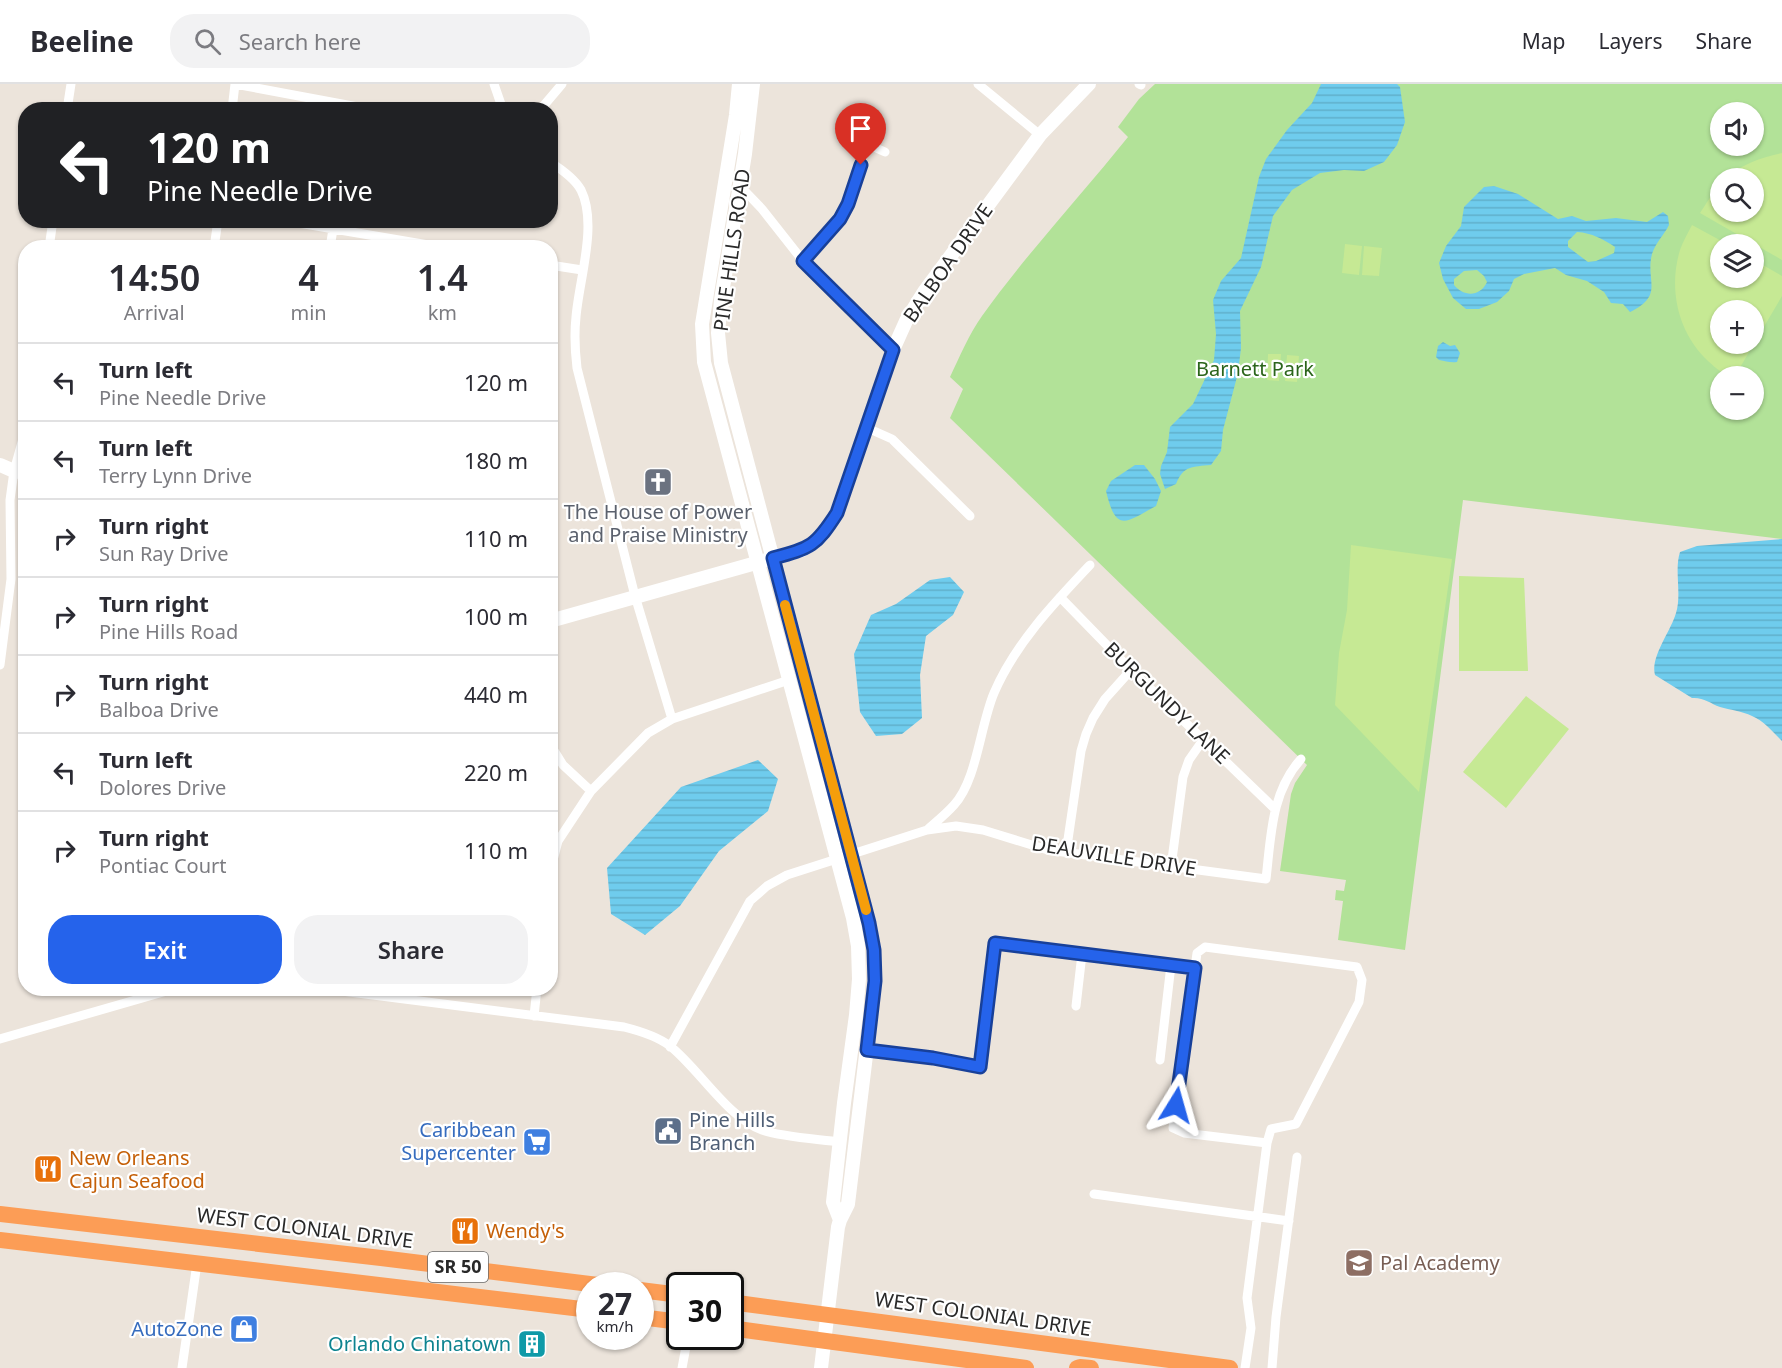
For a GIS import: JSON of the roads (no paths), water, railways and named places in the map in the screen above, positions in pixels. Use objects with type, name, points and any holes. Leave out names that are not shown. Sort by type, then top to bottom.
[{"type":"highway","name":"WEST COLONIAL DRIVE","points":[[0,1214],[576,1283]]},
{"type":"highway","points":[[96,1252],[157,1248],[168,1244],[176,1234]]},
{"type":"highway","name":"SR 50","points":[[0,1240],[576,1308]]},
{"type":"highway","points":[[197,1263],[208,1252],[219,1248],[277,1246]]},
{"type":"highway","points":[[393,1286],[395,1260]]},
{"type":"highway","points":[[528,1303],[560,1301],[576,1297]]},
{"type":"highway","name":"WEST COLONIAL DRIVE","points":[[744,1304],[828,1314],[1141,1364],[1230,1368]]},
{"type":"highway","points":[[744,1330],[825,1341],[944,1363],[1026,1368]]},
{"type":"highway","points":[[1141,1364],[1180,1368]]},
{"type":"highway","points":[[1077,1368],[1080,1366],[1091,1368]]},
{"type":"main road","name":"PINE HILLS ROAD","points":[[739,84],[702,324],[704,362],[853,918],[858,946],[859,979],[856,1015],[833,1202],[840,1220]]},
{"type":"main road","name":"PINE HILLS ROAD","points":[[753,84],[740,186],[721,300],[718,333],[721,363],[869,923],[874,950],[875,981],[848,1204],[840,1220],[821,1368]]},
{"type":"main road","name":"BALBOA DRIVE","points":[[558,619],[802,550],[823,536],[837,513],[865,427],[906,321],[924,292],[1040,135],[1089,84]]},
{"type":"main road","points":[[0,465],[18,471]]},
{"type":"main road","points":[[840,1142],[846,1152],[844,1178],[849,1190]]},
{"type":"street","points":[[68,102],[70,84]]},
{"type":"street","points":[[233,102],[235,84],[331,102]]},
{"type":"street","points":[[494,84],[500,102]]},
{"type":"street","points":[[547,102],[562,84]]},
{"type":"street","points":[[978,84],[1040,135]]},
{"type":"street","points":[[852,127],[867,144],[885,152]]},
{"type":"street","points":[[803,261],[840,219],[854,186],[867,144]]},
{"type":"street","points":[[558,168],[580,189],[588,210],[588,235],[575,328],[577,368],[635,596],[672,719]]},
{"type":"street","points":[[740,186],[762,209],[803,261],[893,350]]},
{"type":"street","points":[[327,228],[398,240]]},
{"type":"street","points":[[331,240],[333,229]]},
{"type":"street","points":[[558,266],[582,270]]},
{"type":"street","points":[[865,427],[891,439],[970,516]]},
{"type":"street","points":[[0,665],[11,579],[10,500],[18,478]]},
{"type":"street","points":[[927,830],[956,804],[968,783],[994,692],[1027,637],[1090,565]]},
{"type":"street","name":"BURGUNDY LANE","points":[[1060,597],[1131,670],[1275,808]]},
{"type":"street","points":[[1066,853],[1086,734],[1105,699],[1131,670]]},
{"type":"street","points":[[558,836],[591,791],[648,733],[672,719],[789,680]]},
{"type":"street","points":[[1171,867],[1183,777],[1188,760],[1203,740]]},
{"type":"street","points":[[558,757],[563,765],[591,791]]},
{"type":"street","points":[[1275,808],[1282,786],[1291,770],[1301,759]]},
{"type":"street","name":"DEAUVILLE DRIVE","points":[[670,1047],[750,901],[767,886],[787,875],[927,830],[956,826],[982,830],[1048,850],[1266,879],[1275,808]]},
{"type":"street","points":[[867,1050],[933,1058],[980,1067],[995,943],[1195,968]]},
{"type":"street","points":[[1245,1368],[1251,1328],[1247,1298],[1267,1143],[1271,1129],[1296,1124],[1359,1002],[1362,980],[1356,967],[1205,947],[1197,953],[1173,1128],[1184,1133],[1267,1143]]},
{"type":"street","points":[[1076,1006],[1082,954]]},
{"type":"street","points":[[1160,1060],[1171,965]]},
{"type":"street","points":[[0,1039],[134,996]]},
{"type":"street","points":[[380,996],[624,1027],[649,1034],[670,1047],[741,1119],[756,1128],[777,1134],[840,1142]]},
{"type":"street","points":[[534,1016],[536,996]]},
{"type":"street","points":[[1272,1368],[1276,1317],[1297,1157]]},
{"type":"street","points":[[1094,1194],[1289,1221]]},
{"type":"street","points":[[182,1368],[197,1263]]},
{"type":"street","points":[[682,1368],[685,1350]]},
{"type":"water","points":[[1321,84],[1397,84],[1400,87],[1405,122],[1397,145],[1384,162],[1364,171],[1344,170],[1320,173],[1292,190],[1273,216],[1261,267],[1240,311],[1241,348],[1238,373],[1223,430],[1221,451],[1211,465],[1189,468],[1182,473],[1176,484],[1165,489],[1160,474],[1167,452],[1170,427],[1193,404],[1214,360],[1216,334],[1213,300],[1221,281],[1241,258],[1259,177],[1266,159],[1287,130],[1312,103]]},
{"type":"water","points":[[1494,186],[1518,194],[1558,219],[1572,216],[1586,221],[1616,218],[1647,222],[1663,212],[1668,216],[1669,225],[1652,254],[1650,264],[1652,287],[1647,300],[1630,312],[1623,304],[1611,303],[1604,292],[1587,281],[1566,275],[1555,268],[1524,274],[1514,279],[1509,291],[1497,302],[1479,309],[1466,309],[1453,298],[1443,279],[1439,263],[1446,246],[1461,226],[1464,207],[1484,187]],"holes":[[[1577,232],[1606,241],[1615,247],[1614,253],[1588,262],[1568,247],[1568,241]],[[1477,270],[1487,282],[1476,293],[1462,292],[1454,285],[1454,279],[1464,271]]]},
{"type":"water","points":[[1443,342],[1450,346],[1455,345],[1460,353],[1457,362],[1439,360],[1436,357],[1438,346]]},
{"type":"water","points":[[1135,465],[1144,465],[1161,491],[1156,506],[1137,517],[1123,521],[1118,519],[1114,513],[1106,491],[1111,481]]},
{"type":"water","points":[[1782,539],[1782,741],[1752,716],[1720,707],[1703,699],[1692,698],[1655,675],[1654,668],[1658,652],[1678,605],[1680,552],[1697,546]]},
{"type":"water","points":[[950,577],[964,592],[953,615],[926,636],[920,675],[922,718],[902,734],[876,736],[860,712],[854,654],[871,615],[896,604],[930,580]]},
{"type":"water","points":[[758,760],[778,779],[768,811],[719,851],[680,906],[645,935],[611,914],[607,868],[681,787]]},
{"type":"place","name":"The House of Power and Praise Ministry","points":[[658,482]]},
{"type":"place","name":"Pine Hills Branch","points":[[668,1131]]},
{"type":"place","name":"Caribbean Supercenter","points":[[537,1142]]},
{"type":"place","name":"New Orleans Cajun Seafood","points":[[48,1169]]},
{"type":"place","name":"Wendy's","points":[[465,1231]]},
{"type":"place","name":"Pal Academy","points":[[1359,1263]]},
{"type":"place","name":"AutoZone","points":[[244,1329]]},
{"type":"place","name":"Orlando Chinatown","points":[[532,1344]]},
{"type":"park label","name":"Barnett Park","points":[[1255,369]]}]
